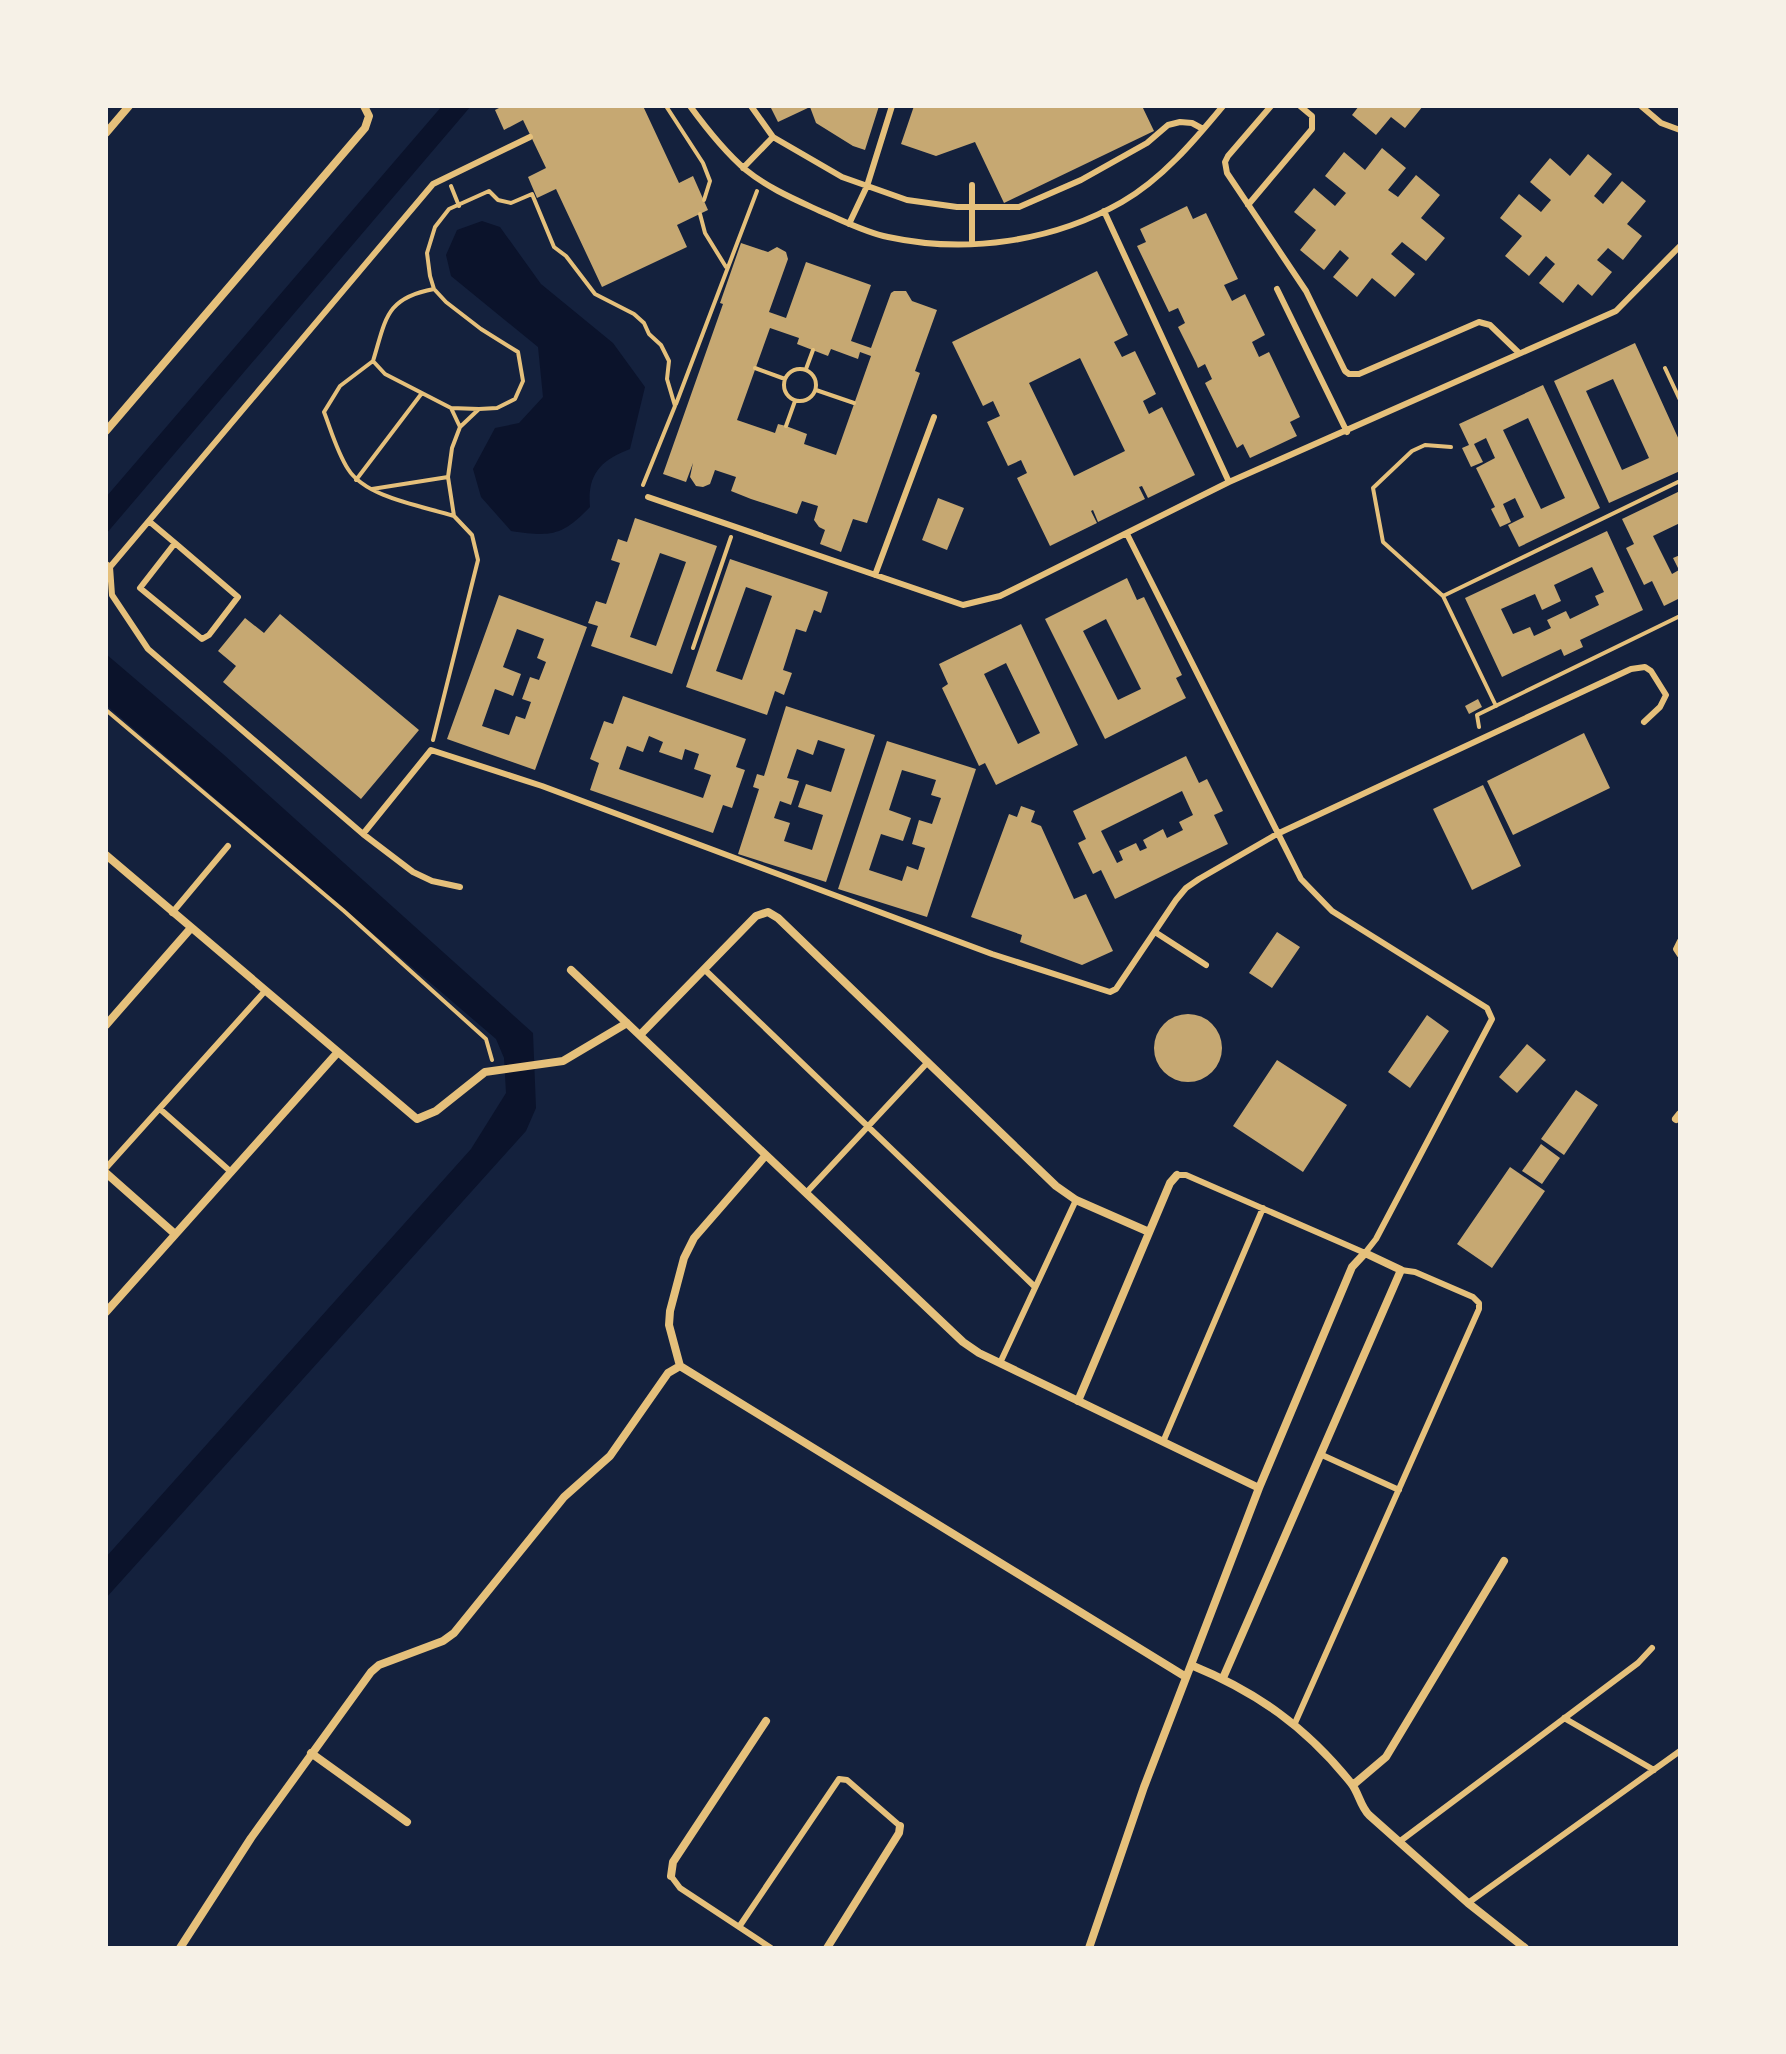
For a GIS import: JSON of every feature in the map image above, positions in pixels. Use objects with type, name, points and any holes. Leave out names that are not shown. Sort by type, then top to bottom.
[{"type":"street","points":[[107,129],[129,106]]},
{"type":"street","points":[[106,431],[365,128],[369,116],[364,106]]},
{"type":"street","points":[[106,855],[413,1117],[422,1118],[436,1111],[485,1072],[563,1061],[627,1023]]},
{"type":"street","points":[[640,1035],[756,916],[768,912],[778,918],[1056,1186],[1076,1200],[1149,1232]]},
{"type":"street","points":[[106,1025],[191,928]]},
{"type":"street","points":[[571,970],[963,1342],[1000,1363],[1259,1488]]},
{"type":"street","points":[[106,1311],[338,1052]]},
{"type":"street","points":[[766,1155],[694,1238],[684,1258],[669,1325],[680,1366],[1186,1677]]},
{"type":"street","points":[[106,1170],[175,1234]]},
{"type":"street","points":[[1078,1401],[1170,1183],[1177,1175]]},
{"type":"street","points":[[1089,1948],[1144,1787],[1259,1488],[1352,1267],[1365,1253],[1401,1270],[1223,1678]]},
{"type":"street","points":[[180,1948],[311,1753],[379,1665],[443,1641],[454,1633],[564,1497],[610,1456],[668,1373],[680,1366]]},
{"type":"street","points":[[1353,1785],[1386,1757],[1504,1561]]},
{"type":"street","points":[[1191,1665],[1223,1678],[1295,1723],[1353,1785],[1363,1809],[1468,1903],[1525,1948]]},
{"type":"street","points":[[671,1876],[673,1862],[766,1721]]},
{"type":"street","points":[[311,1753],[407,1822]]},
{"type":"street","points":[[827,1948],[899,1833],[900,1826]]},
{"type":"lane","points":[[690,106],[743,168],[781,194],[885,236],[923,243],[992,245],[1070,225],[1104,211],[1157,177],[1223,106]]},
{"type":"lane","points":[[751,106],[773,137],[842,177],[907,200],[971,207],[1019,207],[1081,180],[1147,143],[1168,125],[1192,123],[1203,129]]},
{"type":"lane","points":[[849,224],[867,186],[892,106]]},
{"type":"lane","points":[[1271,106],[1225,162],[1227,173],[1306,291],[1342,368],[1349,374],[1359,374],[1479,322],[1490,325],[1519,353]]},
{"type":"lane","points":[[1248,205],[1312,129],[1312,116],[1300,106]]},
{"type":"lane","points":[[1641,106],[1661,123],[1680,130]]},
{"type":"lane","points":[[460,887],[422,877],[363,834],[148,649],[112,595],[108,566],[150,522],[433,184],[530,137]]},
{"type":"lane","points":[[743,168],[773,137]]},
{"type":"lane","points":[[972,185],[972,244]]},
{"type":"lane","points":[[1104,211],[1229,482]]},
{"type":"lane","points":[[648,497],[963,605],[979,603],[1000,596],[1229,482],[1616,311],[1680,246]]},
{"type":"lane","points":[[1277,289],[1347,432]]},
{"type":"lane","points":[[875,575],[934,417]]},
{"type":"lane","points":[[150,522],[175,543],[238,597],[202,639],[140,588],[175,543]]},
{"type":"lane","points":[[1127,534],[1301,879],[1332,911],[1483,1005],[1491,1013],[1490,1024],[1376,1239],[1365,1253],[1186,1175],[1177,1175]]},
{"type":"lane","points":[[363,834],[431,750],[542,786],[992,954],[1110,992],[1116,989],[1186,888],[1277,834],[1631,669],[1645,667],[1666,695],[1660,707],[1644,722]]},
{"type":"lane","points":[[172,913],[228,846]]},
{"type":"lane","points":[[106,871],[114,861]]},
{"type":"lane","points":[[1155,932],[1206,965]]},
{"type":"lane","points":[[1680,941],[1676,949],[1680,955]]},
{"type":"lane","points":[[704,969],[1034,1286]]},
{"type":"lane","points":[[106,1170],[265,991]]},
{"type":"lane","points":[[806,1193],[928,1062]]},
{"type":"lane","points":[[160,1109],[231,1172]]},
{"type":"lane","points":[[1000,1363],[1076,1200]]},
{"type":"lane","points":[[1163,1442],[1263,1208]]},
{"type":"lane","points":[[1295,1723],[1480,1306],[1473,1297],[1415,1272],[1401,1270]]},
{"type":"lane","points":[[1322,1455],[1399,1490]]},
{"type":"lane","points":[[1399,1842],[1638,1663],[1652,1648]]},
{"type":"lane","points":[[1564,1718],[1654,1770]]},
{"type":"lane","points":[[1468,1903],[1680,1751]]},
{"type":"lane","points":[[739,1927],[839,1779],[847,1780],[900,1826]]},
{"type":"lane","points":[[671,1876],[680,1888],[771,1948]]},
{"type":"path","points":[[666,106],[703,163],[710,181],[704,200]]},
{"type":"path","points":[[448,177],[459,206]]},
{"type":"path","points":[[648,497],[642,487],[761,181]]},
{"type":"path","points":[[373,361],[385,374],[451,408],[497,408],[515,399],[523,381],[518,352],[481,329],[434,289],[427,253],[435,227],[449,209],[489,191],[498,200],[511,203],[532,194],[554,247],[566,256],[595,294],[634,314],[661,345],[669,361],[667,379],[675,406]]},
{"type":"path","points":[[700,214],[705,233],[726,267]]},
{"type":"path","points":[[431,750],[478,560],[472,535],[454,516],[369,490],[356,480],[347,468],[324,412],[340,386],[373,361],[389,310],[416,293],[434,289]]},
{"type":"path","points":[[806,369],[813,350]]},
{"type":"path","points":[[755,368],[785,379]]},
{"type":"path","points":[[1665,368],[1680,400]]},
{"type":"path","points":[[795,401],[784,390],[785,379],[792,371],[806,369]]},
{"type":"path","points":[[795,401],[811,398],[816,390],[816,380],[806,369]]},
{"type":"path","points":[[816,390],[854,403]]},
{"type":"path","points":[[356,480],[422,393]]},
{"type":"path","points":[[786,426],[795,401]]},
{"type":"path","points":[[451,408],[460,427]]},
{"type":"path","points":[[454,516],[448,477],[452,448],[460,427],[479,409]]},
{"type":"path","points":[[1451,447],[1425,445],[1412,451],[1373,488],[1383,542],[1443,596],[1496,706]]},
{"type":"path","points":[[369,490],[448,477]]},
{"type":"path","points":[[1443,596],[1680,481]]},
{"type":"path","points":[[693,648],[734,528]]},
{"type":"path","points":[[1481,739],[1477,715],[1680,616]]},
{"type":"path","points":[[106,710],[344,911],[486,1039],[492,1061],[485,1072]]},
{"type":"water","points":[[442,106],[471,106],[106,534],[106,497]]},
{"type":"water","points":[[482,221],[500,227],[541,284],[613,343],[645,387],[630,449],[611,458],[598,470],[591,486],[590,507],[572,524],[547,534],[511,531],[481,497],[473,469],[495,428],[519,423],[543,397],[538,347],[451,276],[446,255],[457,230]]},
{"type":"water","points":[[106,654],[223,754],[533,1033],[536,1108],[526,1131],[106,1598],[106,1557],[471,1149],[506,1093],[504,1058],[496,1039],[106,705]]},
{"type":"building","points":[[503,106],[643,106],[679,183],[693,176],[708,210],[677,225],[687,247],[602,287],[556,189],[537,198],[528,177],[546,168],[523,120],[504,130],[495,110]]},
{"type":"building","points":[[770,106],[879,106],[865,150],[816,123],[810,107],[778,122]]},
{"type":"building","points":[[914,106],[1142,106],[1154,131],[1004,203],[975,142],[936,156],[901,144]]},
{"type":"building","points":[[1359,106],[1423,106],[1405,128],[1391,117],[1376,135],[1352,115]]},
{"type":"building","points":[[1382,148],[1406,168],[1388,190],[1398,197],[1416,175],[1440,195],[1421,218],[1445,238],[1426,261],[1402,242],[1391,254],[1415,274],[1395,297],[1372,278],[1357,297],[1333,277],[1349,258],[1340,250],[1324,270],[1300,250],[1316,230],[1294,212],[1314,188],[1335,206],[1346,193],[1325,176],[1344,152],[1365,170]]},
{"type":"building","points":[[1588,154],[1612,174],[1594,196],[1603,204],[1622,181],[1646,201],[1627,224],[1642,236],[1623,260],[1608,248],[1597,260],[1612,272],[1592,296],[1578,284],[1563,303],[1539,283],[1555,264],[1546,256],[1529,276],[1505,256],[1522,236],[1500,218],[1519,194],[1541,212],[1551,200],[1530,182],[1550,158],[1570,176]]},
{"type":"building","points":[[1187,206],[1193,219],[1206,213],[1238,279],[1224,285],[1232,301],[1245,294],[1265,335],[1252,342],[1259,357],[1269,352],[1300,417],[1290,422],[1297,436],[1250,458],[1243,444],[1237,448],[1205,383],[1212,379],[1205,364],[1198,368],[1178,327],[1185,323],[1178,308],[1169,312],[1137,246],[1146,242],[1140,229]]},
{"type":"building","points":[[741,243],[768,252],[777,247],[786,252],[788,259],[769,312],[786,318],[806,262],[871,285],[851,341],[871,348],[894,291],[906,291],[912,301],[937,310],[915,371],[920,373],[867,523],[853,519],[841,552],[820,544],[825,530],[814,520],[818,506],[802,501],[797,514],[751,499],[731,491],[736,477],[715,470],[710,484],[696,486],[690,477],[693,463],[686,482],[663,474],[723,304],[720,303]],"holes":[[[770,328],[799,338],[797,344],[828,356],[831,349],[858,359],[860,352],[871,356],[836,455],[804,444],[807,434],[786,426],[778,424],[775,433],[737,420]]]},
{"type":"building","points":[[1097,271],[1128,335],[1114,342],[1122,357],[1135,351],[1156,394],[1143,401],[1149,414],[1162,407],[1195,475],[1148,498],[1142,486],[1139,487],[1145,499],[1098,522],[1093,510],[1097,523],[1050,546],[1017,478],[1027,473],[1021,460],[1008,466],[987,422],[1000,416],[993,401],[983,406],[952,342]],"holes":[[[1080,358],[1125,451],[1074,476],[1029,383]]]},
{"type":"building","points":[[1635,343],[1680,442],[1680,471],[1609,503],[1554,381]],"holes":[[[1613,379],[1649,458],[1622,470],[1586,391]]]},
{"type":"building","points":[[1543,385],[1600,508],[1519,547],[1508,525],[1524,517],[1515,498],[1503,504],[1511,522],[1500,527],[1491,509],[1495,507],[1476,468],[1495,458],[1486,438],[1474,444],[1483,462],[1471,467],[1462,448],[1469,445],[1459,424]],"holes":[[[1528,418],[1565,498],[1541,509],[1503,430]]]},
{"type":"building","points":[[1680,491],[1680,523],[1653,536],[1672,574],[1679,570],[1673,558],[1680,555],[1680,598],[1664,606],[1652,581],[1644,585],[1626,548],[1634,544],[1622,519]]},
{"type":"building","points":[[938,498],[964,508],[947,550],[922,540]]},
{"type":"building","points":[[635,518],[717,546],[672,674],[591,646],[598,626],[588,623],[596,601],[606,604],[620,563],[611,560],[618,539],[627,542]],"holes":[[[660,553],[686,562],[656,646],[630,637]]]},
{"type":"building","points":[[1607,531],[1643,610],[1580,640],[1583,647],[1564,656],[1561,649],[1502,677],[1465,598]],"holes":[[[1592,567],[1604,592],[1595,596],[1599,605],[1570,619],[1566,611],[1547,620],[1551,628],[1534,636],[1530,627],[1513,634],[1501,609],[1535,594],[1542,610],[1561,601],[1554,585]]]},
{"type":"building","points":[[730,559],[828,592],[821,613],[814,610],[806,632],[796,629],[783,670],[792,673],[784,695],[775,691],[767,715],[686,687]],"holes":[[[746,587],[772,596],[742,680],[716,671]]]},
{"type":"building","points":[[1127,578],[1137,600],[1144,597],[1182,675],[1176,678],[1186,698],[1105,739],[1045,619]],"holes":[[[1106,619],[1141,689],[1118,700],[1083,631]]]},
{"type":"building","points":[[499,595],[587,627],[535,770],[447,739]],"holes":[[[517,629],[544,639],[537,658],[546,662],[539,680],[530,677],[522,699],[531,702],[525,719],[516,716],[509,735],[482,726],[495,689],[513,696],[521,674],[503,667]]]},
{"type":"building","points":[[280,614],[419,730],[361,799],[223,682],[236,666],[218,651],[245,618],[264,633]]},
{"type":"building","points":[[1021,624],[1078,745],[996,785],[985,763],[979,766],[942,688],[948,684],[939,664]],"holes":[[[1006,663],[1040,733],[1018,744],[984,674]]]},
{"type":"building","points":[[623,696],[746,739],[736,767],[745,770],[732,808],[723,805],[713,833],[590,790],[599,763],[590,759],[604,721],[613,724]],"holes":[[[649,736],[663,742],[659,752],[682,760],[685,749],[699,754],[694,769],[711,775],[703,798],[619,769],[627,746],[643,752]]]},
{"type":"building","points":[[1478,699],[1482,707],[1469,714],[1465,706]]},
{"type":"building","points":[[786,706],[875,735],[826,882],[738,854],[759,789],[753,787],[757,774],[764,776]],"holes":[[[818,740],[845,749],[831,792],[806,784],[798,807],[823,815],[812,850],[784,841],[790,823],[774,818],[780,801],[791,805],[799,781],[787,778],[797,749],[813,755]]]},
{"type":"building","points":[[1584,733],[1610,788],[1513,835],[1487,781]]},
{"type":"building","points":[[887,741],[976,769],[927,917],[838,889]],"holes":[[[902,770],[936,780],[931,795],[941,798],[932,824],[919,820],[912,844],[925,848],[918,870],[907,866],[902,881],[869,870],[881,834],[903,841],[911,818],[889,810]]]},
{"type":"building","points":[[1186,756],[1199,783],[1207,779],[1223,811],[1214,815],[1228,844],[1115,899],[1101,870],[1093,874],[1078,843],[1086,839],[1073,811]],"holes":[[[1182,791],[1193,815],[1179,822],[1183,830],[1167,838],[1163,829],[1143,840],[1147,848],[1140,851],[1136,843],[1119,851],[1123,860],[1117,863],[1101,831]]]},
{"type":"building","points":[[1483,785],[1521,866],[1472,890],[1433,809]]},
{"type":"building","points":[[1021,806],[1035,811],[1031,822],[1041,826],[1074,899],[1086,894],[1113,951],[1082,965],[1020,942],[1022,935],[971,917],[1009,814],[1017,817]]},
{"type":"building","points":[[1277,932],[1300,947],[1272,988],[1249,973]]},
{"type":"building","points":[[1181,1014],[1195,1014],[1207,1019],[1217,1029],[1222,1048],[1217,1067],[1207,1077],[1195,1082],[1181,1082],[1169,1077],[1159,1067],[1154,1055],[1154,1041],[1159,1029],[1169,1019]]},
{"type":"building","points":[[1427,1015],[1449,1031],[1410,1088],[1388,1072]]},
{"type":"building","points":[[1527,1044],[1546,1060],[1517,1093],[1499,1077]]},
{"type":"building","points":[[1277,1060],[1347,1105],[1303,1172],[1233,1126]]},
{"type":"building","points":[[1576,1090],[1598,1105],[1564,1155],[1541,1139]]},
{"type":"building","points":[[1541,1144],[1560,1158],[1542,1184],[1522,1171]]},
{"type":"building","points":[[1510,1167],[1545,1191],[1492,1268],[1457,1244]]}]
